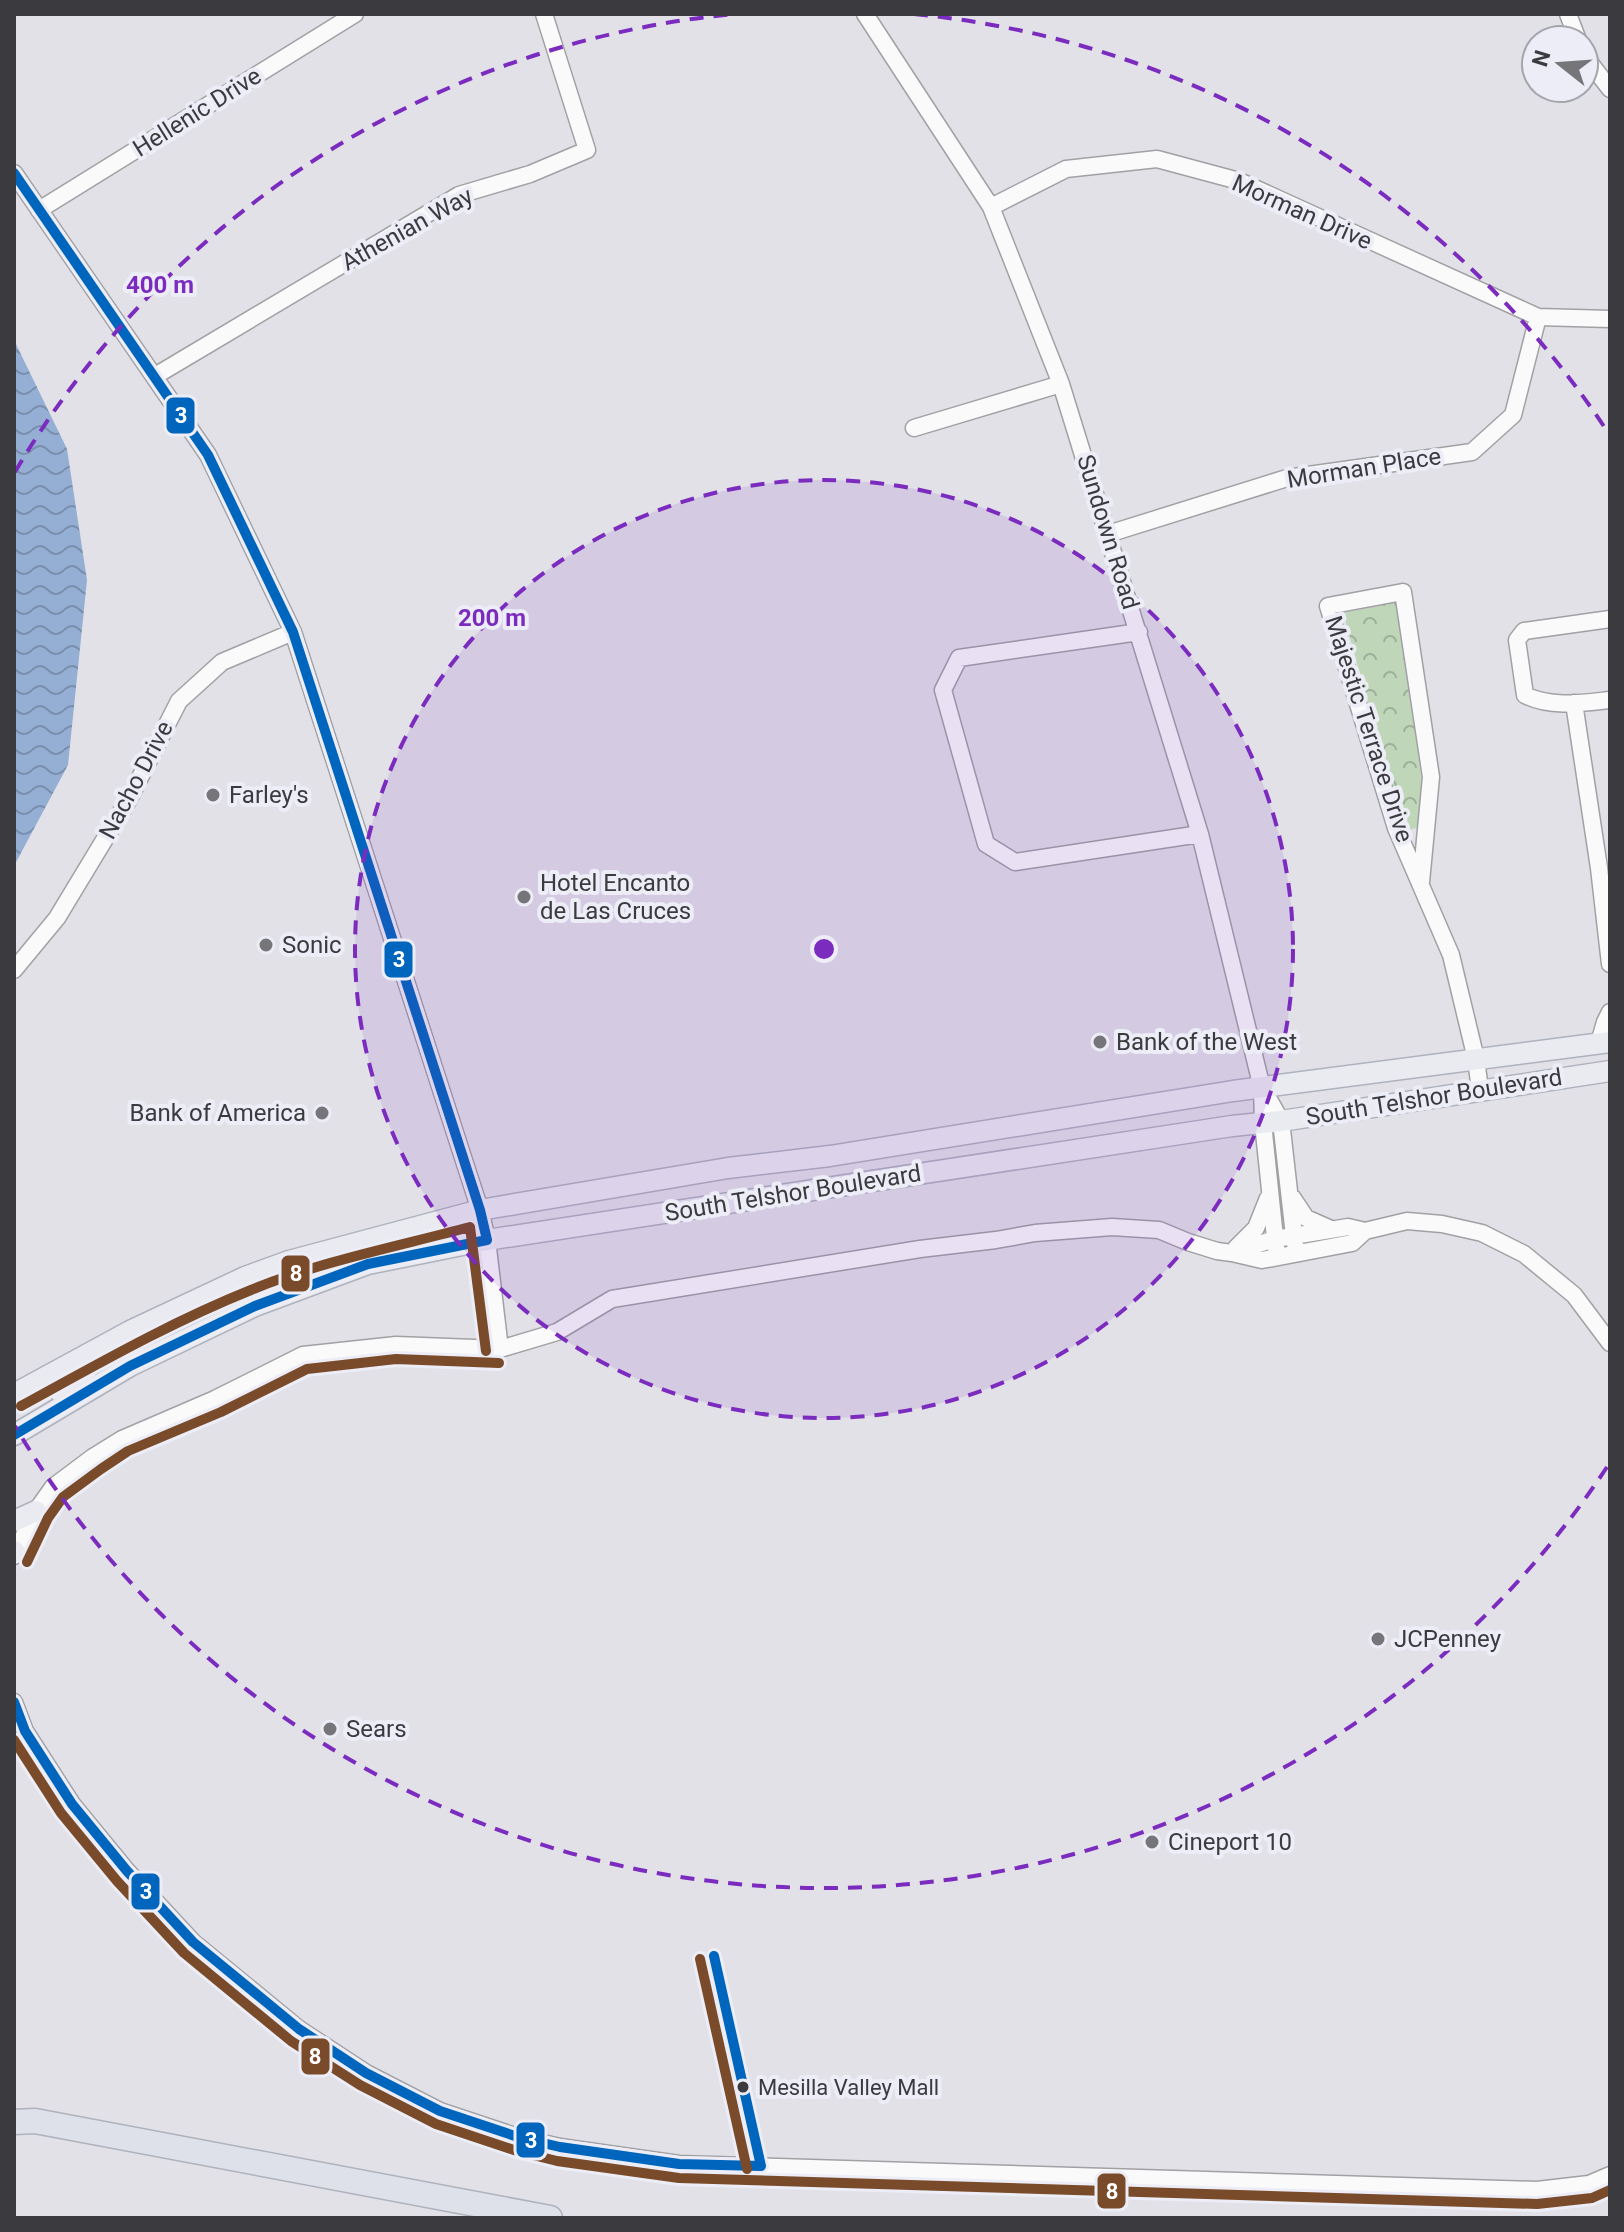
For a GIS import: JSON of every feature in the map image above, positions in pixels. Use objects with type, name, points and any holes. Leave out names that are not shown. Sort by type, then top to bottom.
[{"type":"highway","points":[[14,2122],[35,2121],[550,2218]]},
{"type":"main road","name":"South Telshor Boulevard","points":[[14,1394],[130,1331],[245,1277],[289,1261],[480,1210],[728,1168],[830,1156],[1262,1088],[1604,1042]]},
{"type":"main road","name":"South Telshor Boulevard","points":[[14,1435],[130,1366],[255,1306],[368,1264],[487,1240],[1610,1071]]},
{"type":"main road","points":[[14,1424],[83,1378],[88,1370],[89,1354]]},
{"type":"main road","points":[[14,1521],[36,1511]]},
{"type":"street","name":"Hellenic Drive","points":[[39,210],[355,14]]},
{"type":"street","name":"Athenian Way","points":[[155,376],[459,195],[530,174],[587,150],[544,14]]},
{"type":"street","name":"Sundown Road","points":[[865,14],[991,207],[1061,384],[1200,834],[1289,1192],[1297,1253]]},
{"type":"street","name":"Morman Drive","points":[[991,207],[1066,169],[1157,159],[1239,181],[1538,317],[1610,319]]},
{"type":"street","points":[[14,173],[208,455],[293,632],[480,1210],[487,1240],[500,1349]]},
{"type":"street","name":"Morman Place","points":[[1108,534],[1287,478],[1472,452],[1513,415],[1538,317]]},
{"type":"street","points":[[914,428],[1061,384]]},
{"type":"street","name":"Majestic Terrace Drive","points":[[1421,882],[1431,777],[1403,592],[1328,606],[1396,828],[1451,955],[1476,1059],[1480,1090]]},
{"type":"street","points":[[1610,619],[1524,631],[1517,640],[1525,695],[1539,702],[1610,700]]},
{"type":"street","name":"Nacho Drive","points":[[14,970],[57,918],[129,799],[179,701],[222,662],[293,632]]},
{"type":"street","points":[[1139,632],[959,658],[943,690],[986,844],[1015,862],[1200,834]]},
{"type":"street","points":[[1574,703],[1610,964]]},
{"type":"street","points":[[1604,1042],[1605,1022],[1610,1012]]},
{"type":"street","name":"Sundown Road","points":[[1272,1122],[1270,1193],[1277,1257]]},
{"type":"street","points":[[1289,1192],[1306,1218],[1333,1230]]},
{"type":"street","points":[[1232,1253],[1256,1228],[1270,1193]]},
{"type":"street","points":[[1232,1253],[1275,1239],[1348,1227],[1365,1231],[1407,1221],[1442,1224],[1482,1233],[1524,1254],[1574,1295],[1610,1343]]},
{"type":"street","points":[[14,1553],[36,1511],[53,1487],[93,1457],[122,1439],[215,1399],[303,1355],[396,1345],[500,1349],[557,1332],[612,1299],[1035,1233],[1112,1227],[1159,1230],[1217,1251],[1262,1260],[1352,1243],[1365,1231]]},
{"type":"street","points":[[14,1702],[25,1731],[72,1804],[127,1871],[193,1942],[299,2029],[366,2073],[440,2111],[521,2138],[560,2147],[679,2164],[1537,2190],[1589,2184],[1610,2175]]},
{"type":"green space","points":[[1399,602],[1423,791],[1419,827],[1404,831],[1343,613]]},
{"type":"water","points":[[14,340],[67,449],[87,580],[68,765],[14,866]]},
{"type":"transit line","name":"3","points":[[14,173],[208,455],[293,632],[480,1210],[487,1240]]},
{"type":"transit line","name":"8","points":[[21,1406],[163,1330],[251,1290],[331,1263],[470,1227],[486,1351]]},
{"type":"transit line","name":"3","points":[[14,1435],[130,1366],[255,1306],[368,1264],[487,1240]]},
{"type":"transit line","name":"8","points":[[27,1562],[48,1518],[63,1497],[101,1469],[128,1451],[221,1412],[307,1369],[396,1359],[499,1363]]},
{"type":"transit line","name":"3","points":[[14,1702],[25,1731],[72,1804],[127,1871],[193,1942],[299,2029],[366,2073],[440,2111],[521,2138],[560,2147],[679,2164],[761,2166]]},
{"type":"transit line","name":"8","points":[[14,1740],[61,1813],[117,1881],[184,1953],[291,2041],[360,2085],[436,2124],[517,2151],[557,2161],[679,2178],[1537,2204],[1592,2198],[1610,2190]]},
{"type":"transit line","name":"3","points":[[714,1956],[761,2166]]},
{"type":"transit line","name":"8","points":[[700,1959],[747,2169]]},
{"type":"place","name":"Farley's","points":[[213,795]]},
{"type":"place","name":"Hotel Encanto de Las Cruces","points":[[524,897]]},
{"type":"place","name":"Sonic","points":[[266,945]]},
{"type":"place","name":"Bank of the West","points":[[1100,1042]]},
{"type":"place","name":"Bank of America","points":[[322,1113]]},
{"type":"place","name":"JCPenney","points":[[1378,1639]]},
{"type":"place","name":"Sears","points":[[330,1729]]},
{"type":"place","name":"Cineport 10","points":[[1152,1842]]},
{"type":"place","name":"Mesilla Valley Mall","points":[[743,2087]]}]
